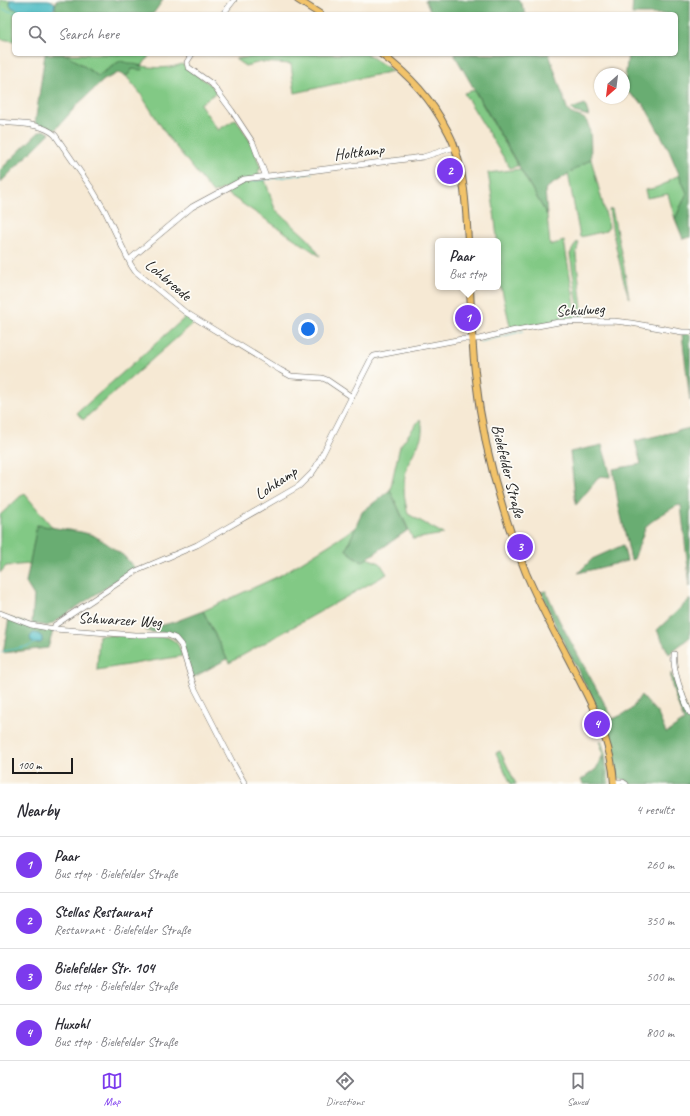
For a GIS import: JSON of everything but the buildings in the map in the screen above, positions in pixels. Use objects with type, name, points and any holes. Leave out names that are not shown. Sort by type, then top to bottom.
[{"type":"main road","points":[[298,0],[317,12]]},
{"type":"main road","points":[[384,56],[409,78],[430,100],[442,120],[455,147],[462,176],[466,205],[468,238]]},
{"type":"main road","name":"Bielefelder Straße","points":[[470,290],[474,371],[484,433],[497,488],[508,524],[536,595],[600,723],[606,740],[614,783]]},
{"type":"street","points":[[225,12],[234,0]]},
{"type":"street","points":[[191,56],[187,62],[188,67],[212,84],[232,111],[253,143],[266,177]]},
{"type":"street","name":"Lohbreede","points":[[0,122],[40,127],[51,131],[55,135],[92,189],[105,211],[135,271],[185,312],[291,376],[322,378],[352,397]]},
{"type":"street","name":"Holtkamp","points":[[129,260],[192,207],[244,179],[423,157],[455,147]]},
{"type":"street","name":"Schulweg","points":[[472,339],[479,340],[511,331],[560,322],[614,321],[690,332]]},
{"type":"street","name":"Lohkamp","points":[[54,629],[55,625],[136,571],[197,545],[299,486],[316,467],[371,359],[374,356],[462,339],[472,339]]},
{"type":"street","name":"Schwarzer Weg","points":[[0,613],[31,625],[54,629],[135,635],[168,635],[175,638],[181,645],[194,687],[245,784]]},
{"type":"street","points":[[674,654],[673,660],[678,682],[690,713]]},
{"type":"street","points":[[614,783],[623,782],[626,784]]},
{"type":"green space","points":[[0,0],[10,0],[10,5],[12,8],[27,12],[12,12],[12,41],[0,39]]},
{"type":"green space","points":[[56,0],[163,0],[154,12],[58,12],[55,10]]},
{"type":"green space","points":[[425,0],[519,0],[525,12],[431,12]]},
{"type":"green space","points":[[633,0],[690,0],[690,237],[683,239],[675,219],[687,193],[668,148],[644,105],[630,94],[630,68],[626,68],[628,56],[678,56],[678,12],[632,12]]},
{"type":"green space","points":[[45,56],[69,56],[98,76],[120,61],[142,66],[143,70],[132,69],[126,76],[118,73],[104,80],[79,103],[54,131],[46,126],[35,124]]},
{"type":"green space","points":[[69,56],[149,56],[142,66],[162,68],[182,64],[211,85],[217,92],[200,104],[218,130],[236,119],[252,144],[261,169],[258,170],[260,175],[213,193],[168,137],[140,93],[126,76],[132,69],[120,61],[98,76]]},
{"type":"green space","points":[[255,56],[370,56],[393,71],[295,93],[291,64],[261,62],[245,66],[235,59]]},
{"type":"green space","points":[[455,56],[550,56],[568,111],[583,118],[588,125],[590,131],[591,159],[545,189],[547,215]]},
{"type":"green space","points":[[474,90],[518,166],[510,168],[464,93]]},
{"type":"green space","points":[[585,104],[589,116],[574,112],[571,109]]},
{"type":"green space","points":[[43,130],[50,133],[0,183],[0,170],[39,132]]},
{"type":"green space","points":[[591,159],[609,227],[606,231],[580,237],[568,173]]},
{"type":"green space","points":[[520,169],[547,215],[550,245],[564,241],[577,317],[575,319],[559,320],[511,330],[501,286],[501,238],[497,238],[488,173]]},
{"type":"green space","points":[[679,175],[687,193],[675,219],[668,194],[647,198],[645,190],[655,188],[669,182],[669,180]]},
{"type":"green space","points":[[265,180],[275,209],[309,240],[320,256],[225,192],[245,182]]},
{"type":"green space","points":[[612,209],[629,298],[613,233],[609,210]]},
{"type":"green space","points":[[579,242],[576,254],[583,318],[580,318],[570,254],[576,243]]},
{"type":"green space","points":[[188,315],[196,321],[83,420],[77,413]]},
{"type":"green space","points":[[682,334],[690,334],[690,401]]},
{"type":"green space","points":[[420,419],[422,426],[421,438],[409,462],[404,480],[404,491],[408,514],[444,534],[413,539],[390,490],[400,446]]},
{"type":"green space","points":[[690,428],[690,587],[681,505],[676,506],[656,518],[646,526],[634,559],[631,560],[618,502],[613,469],[641,464],[635,441]]},
{"type":"green space","points":[[602,445],[610,477],[600,476],[576,505],[570,452]]},
{"type":"green space","points":[[390,490],[408,530],[362,562],[346,550],[362,512]]},
{"type":"green space","points":[[24,493],[53,528],[37,525],[30,564],[6,566],[0,573],[0,515]]},
{"type":"green space","points":[[37,525],[93,535],[124,556],[135,568],[53,623],[47,626],[32,623],[34,596],[26,583]]},
{"type":"green space","points":[[356,527],[346,550],[362,562],[367,558],[380,563],[387,574],[229,663],[203,611],[279,576]]},
{"type":"green space","points":[[623,545],[627,561],[578,573],[592,559]]},
{"type":"green space","points":[[546,591],[559,620],[613,719],[628,712],[641,695],[658,714],[666,733],[684,721],[673,690],[671,673],[690,720],[690,784],[630,784],[618,778],[609,739],[603,721],[559,633],[541,592]]},
{"type":"green space","points":[[690,599],[690,637],[669,654],[657,630]]},
{"type":"green space","points":[[203,611],[227,659],[192,678],[182,644],[168,633],[150,632],[145,630],[174,622]]},
{"type":"green space","points":[[9,618],[53,631],[48,648],[3,653]]},
{"type":"green space","points":[[99,635],[167,637],[178,644],[182,656],[97,670]]},
{"type":"green space","points":[[601,740],[605,754],[609,784],[606,784]]},
{"type":"green space","points":[[500,751],[516,784],[511,784],[496,753]]},
{"type":"green space","points":[[603,755],[606,784],[583,784],[581,780],[596,769]]},
{"type":"water","points":[[10,0],[48,0],[55,3],[52,12],[23,12],[11,5]]},
{"type":"water","points":[[33,633],[42,637],[42,642],[37,644],[31,642],[30,637]]},
{"type":"waterway","points":[[0,7],[14,12]]},
{"type":"waterway","points":[[251,181],[312,173]]},
{"type":"waterway","points":[[480,342],[523,331]]},
{"type":"waterway","points":[[0,652],[29,646],[35,643]]},
{"type":"place","name":"Stellas Restaurant","points":[[450,171]]},
{"type":"place","name":"Paar","points":[[468,318]]},
{"type":"place","name":"Bielefelder Str. 104","points":[[520,547]]},
{"type":"place","name":"Huxohl","points":[[597,724]]}]
